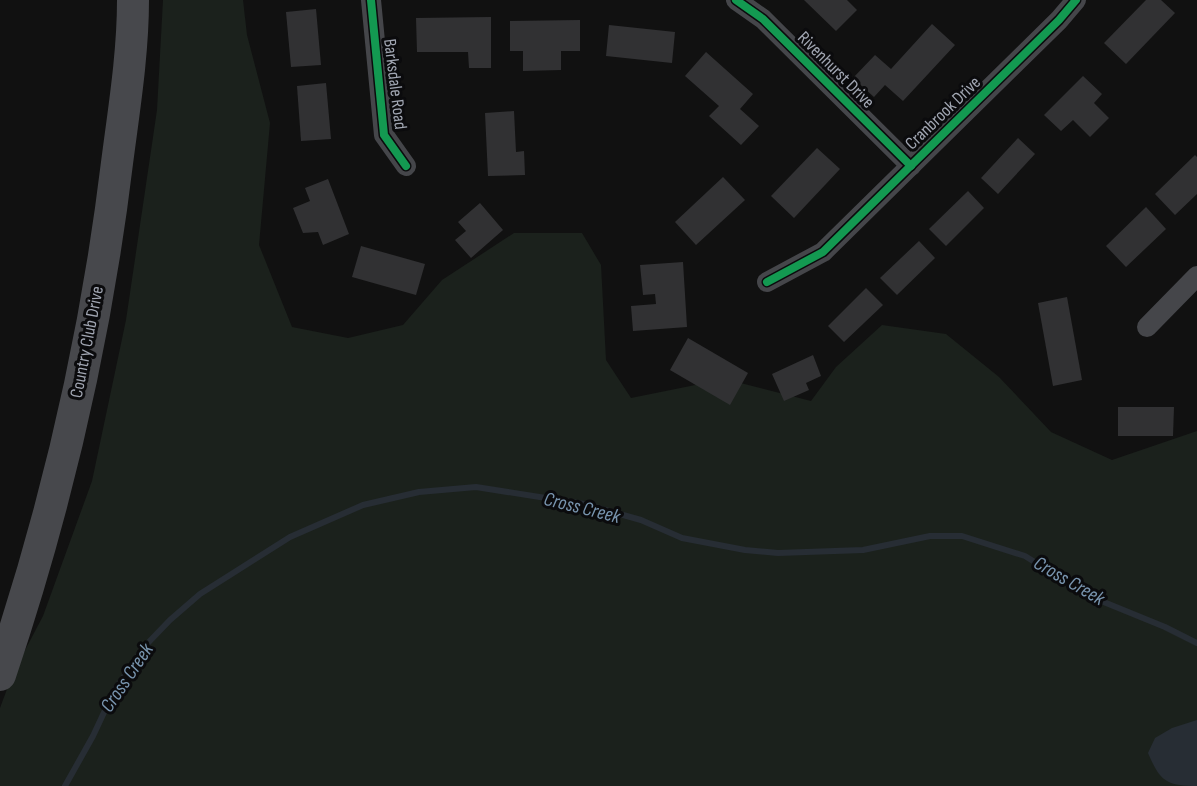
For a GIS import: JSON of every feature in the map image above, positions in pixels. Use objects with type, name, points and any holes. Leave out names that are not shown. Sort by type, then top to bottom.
[{"type":"main road","name":"Country Club Drive","points":[[0,675],[24,604],[69,437],[93,319],[114,189],[133,0]]},
{"type":"street","name":"Barksdale Road","points":[[371,0],[384,135],[406,166]]},
{"type":"street","name":"Rivenhurst Drive","points":[[736,0],[763,19],[911,166]]},
{"type":"street","name":"Cranbrook Drive","points":[[767,282],[823,252],[1059,20],[1076,0]]},
{"type":"street","points":[[1147,327],[1197,276]]},
{"type":"shaded area","points":[[163,0],[243,0],[247,35],[270,123],[259,245],[292,327],[348,338],[403,325],[442,280],[514,233],[582,233],[601,265],[606,360],[631,398],[725,379],[811,401],[836,367],[882,325],[946,334],[999,377],[1051,432],[1112,460],[1197,431],[1197,786],[0,786],[0,708],[13,673],[43,616],[92,481],[126,320],[157,110]]},
{"type":"shaded area","points":[[1197,720],[1197,786],[1171,783],[1156,770],[1148,753],[1155,738],[1172,728]]},
{"type":"building","points":[[804,0],[847,0],[857,10],[836,31]]},
{"type":"building","points":[[1146,0],[1161,0],[1175,13],[1126,64],[1104,43]]},
{"type":"building","points":[[316,9],[321,65],[291,67],[286,12]]},
{"type":"building","points":[[491,17],[491,68],[469,68],[468,52],[417,52],[416,18]]},
{"type":"building","points":[[580,20],[580,51],[561,51],[561,70],[523,71],[523,51],[510,51],[510,21]]},
{"type":"building","points":[[932,24],[955,45],[903,101],[885,85],[874,97],[853,78],[875,55],[891,69]]},
{"type":"building","points":[[609,25],[675,32],[672,63],[606,56]]},
{"type":"building","points":[[706,52],[753,94],[740,109],[759,126],[741,145],[709,116],[719,106],[685,76]]},
{"type":"building","points":[[1083,76],[1102,94],[1094,103],[1109,118],[1090,137],[1073,120],[1061,131],[1044,115]]},
{"type":"building","points":[[326,83],[331,139],[301,141],[297,86]]},
{"type":"building","points":[[514,111],[516,152],[524,151],[525,175],[488,176],[485,113]]},
{"type":"building","points":[[1018,138],[1035,154],[998,194],[981,178]]},
{"type":"building","points":[[817,148],[840,169],[794,218],[771,196]]},
{"type":"building","points":[[1195,155],[1197,157],[1197,194],[1175,215],[1155,194]]},
{"type":"building","points":[[723,177],[745,200],[696,245],[675,222]]},
{"type":"building","points":[[328,179],[349,234],[323,245],[318,232],[303,233],[293,208],[310,201],[305,188]]},
{"type":"building","points":[[968,191],[984,208],[946,246],[929,229]]},
{"type":"building","points":[[480,203],[503,230],[471,258],[455,240],[466,231],[458,222]]},
{"type":"building","points":[[1146,207],[1166,229],[1126,267],[1106,246]]},
{"type":"building","points":[[919,241],[935,258],[897,295],[880,278]]},
{"type":"building","points":[[361,246],[425,264],[416,295],[352,277]]},
{"type":"building","points":[[683,262],[687,327],[633,331],[631,306],[656,304],[655,294],[643,295],[640,265]]},
{"type":"building","points":[[866,288],[883,305],[844,342],[828,326]]},
{"type":"building","points":[[1067,297],[1082,380],[1053,386],[1038,303]]},
{"type":"building","points":[[688,338],[748,373],[730,405],[670,370]]},
{"type":"building","points":[[813,355],[821,376],[806,383],[809,390],[784,401],[772,374]]},
{"type":"building","points":[[1118,407],[1174,407],[1173,436],[1118,436]]},
{"type":"waterway","name":"Cross Creek","points":[[65,786],[93,736],[114,691],[145,646],[200,594],[290,537],[363,505],[419,492],[476,487],[584,504],[641,520],[682,538],[745,550],[778,553],[863,550],[930,536],[962,536],[1025,556],[1089,596],[1165,627],[1197,643]]},
{"type":"cycle path","points":[[371,0],[384,135],[406,166]]},
{"type":"cycle path","points":[[736,0],[763,19],[911,166]]},
{"type":"cycle path","points":[[767,282],[823,252],[1059,20],[1076,0]]}]
